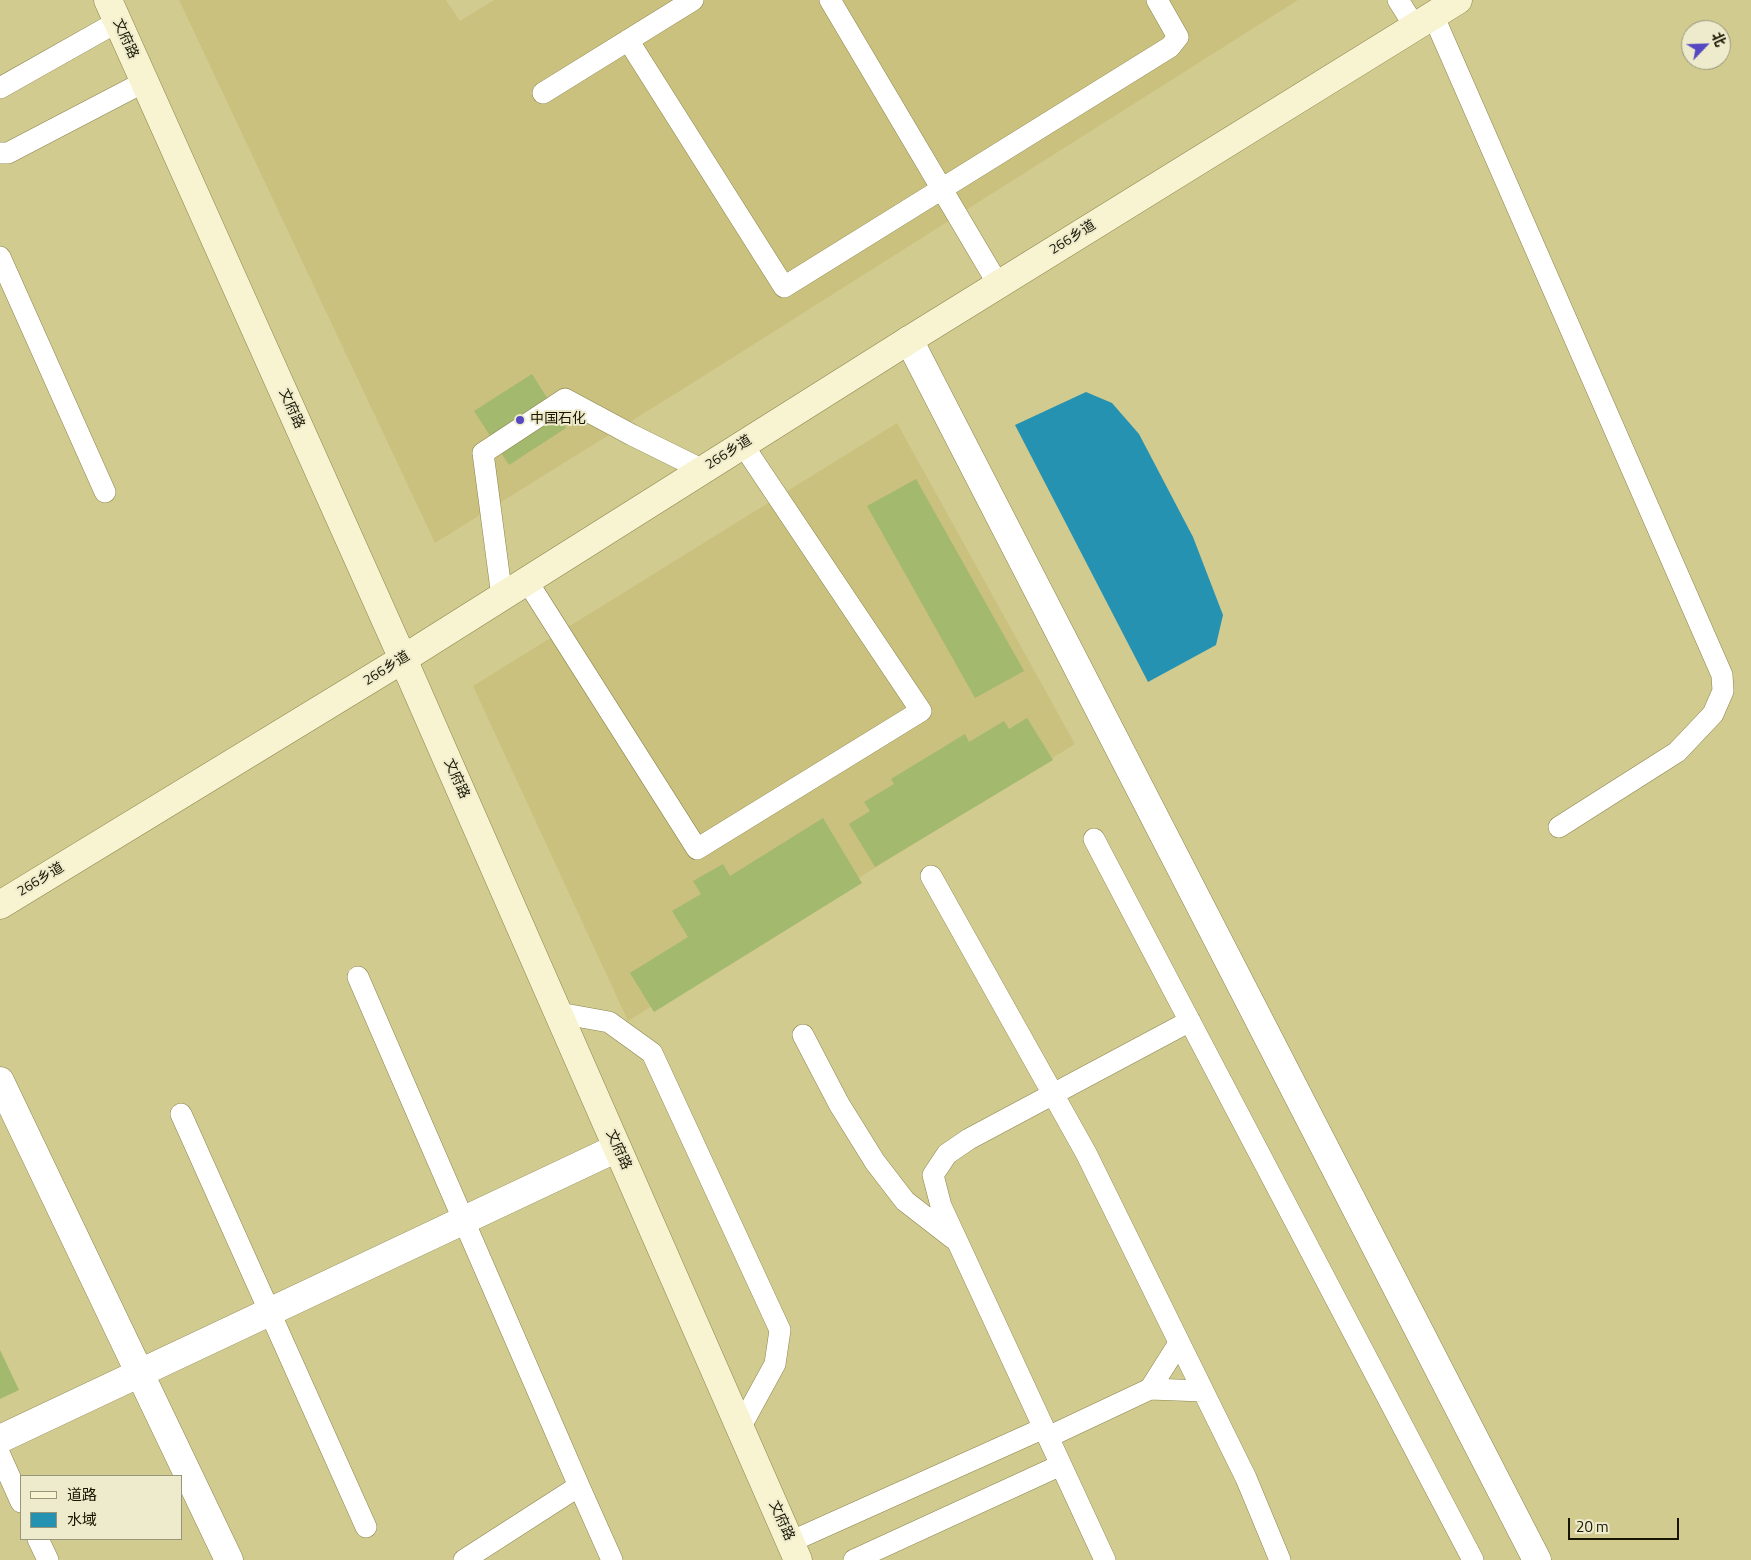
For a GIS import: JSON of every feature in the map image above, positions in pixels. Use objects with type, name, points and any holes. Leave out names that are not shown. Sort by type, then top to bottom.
[{"type":"main road","name":"266乡道","points":[[0,905],[403,659],[998,284],[1458,0]]},
{"type":"main road","name":"文府路","points":[[112,11],[403,659],[794,1551]]},
{"type":"street","points":[[909,340],[1536,1560]]},
{"type":"street","points":[[0,1081],[229,1560]]},
{"type":"street","points":[[0,1438],[618,1148]]},
{"type":"lane","points":[[543,93],[693,0]]},
{"type":"lane","points":[[830,0],[998,284]]},
{"type":"lane","points":[[628,40],[784,287],[1170,47],[1178,37],[1157,0]]},
{"type":"lane","points":[[1398,0],[1424,21],[1722,675],[1723,691],[1713,714],[1677,752],[1559,827]]},
{"type":"lane","points":[[0,88],[112,11]]},
{"type":"lane","points":[[0,153],[8,153],[144,82]]},
{"type":"lane","points":[[0,257],[105,492]]},
{"type":"lane","points":[[502,597],[483,454],[565,399],[703,470]]},
{"type":"lane","points":[[528,581],[697,849],[921,710],[743,445]]},
{"type":"lane","points":[[1094,839],[1473,1560]]},
{"type":"lane","points":[[930,876],[1086,1153],[1246,1478],[1280,1560]]},
{"type":"lane","points":[[358,978],[612,1560]]},
{"type":"lane","points":[[559,1013],[609,1022],[652,1053],[780,1330],[775,1364],[740,1428]]},
{"type":"lane","points":[[1105,1560],[941,1206],[933,1175],[947,1154],[969,1139],[1190,1021]]},
{"type":"lane","points":[[803,1035],[839,1104],[875,1162],[905,1201],[958,1243]]},
{"type":"lane","points":[[181,1114],[366,1527]]},
{"type":"lane","points":[[1150,1389],[1179,1343]]},
{"type":"lane","points":[[794,1551],[1046,1433],[1150,1389],[1203,1391]]},
{"type":"lane","points":[[0,1456],[20,1500]]},
{"type":"lane","points":[[854,1560],[1061,1465]]},
{"type":"lane","points":[[464,1560],[579,1486]]},
{"type":"lane","points":[[38,1540],[48,1560]]},
{"type":"shaded area","points":[[179,0],[446,0],[460,21],[494,0],[1298,0],[691,384],[435,543]]},
{"type":"shaded area","points":[[897,423],[1075,744],[628,1021],[473,686]]},
{"type":"water","points":[[1086,392],[1112,403],[1139,434],[1193,537],[1223,615],[1216,645],[1148,682],[1015,425]]},
{"type":"building","name":"中国石化","points":[[532,374],[566,428],[509,465],[474,411]]},
{"type":"building","points":[[916,479],[1024,671],[975,698],[867,506]]},
{"type":"building","points":[[1027,718],[1053,760],[875,867],[849,824],[870,811],[864,802],[894,784],[891,779],[965,734],[969,742],[1004,721],[1009,729]]},
{"type":"building","points":[[823,818],[862,883],[654,1012],[630,973],[688,937],[672,911],[701,894],[693,881],[723,864],[730,876]]},
{"type":"building","points":[[0,1350],[19,1390],[0,1399]]},
{"type":"place","name":"中国石化","points":[[520,420]]}]
